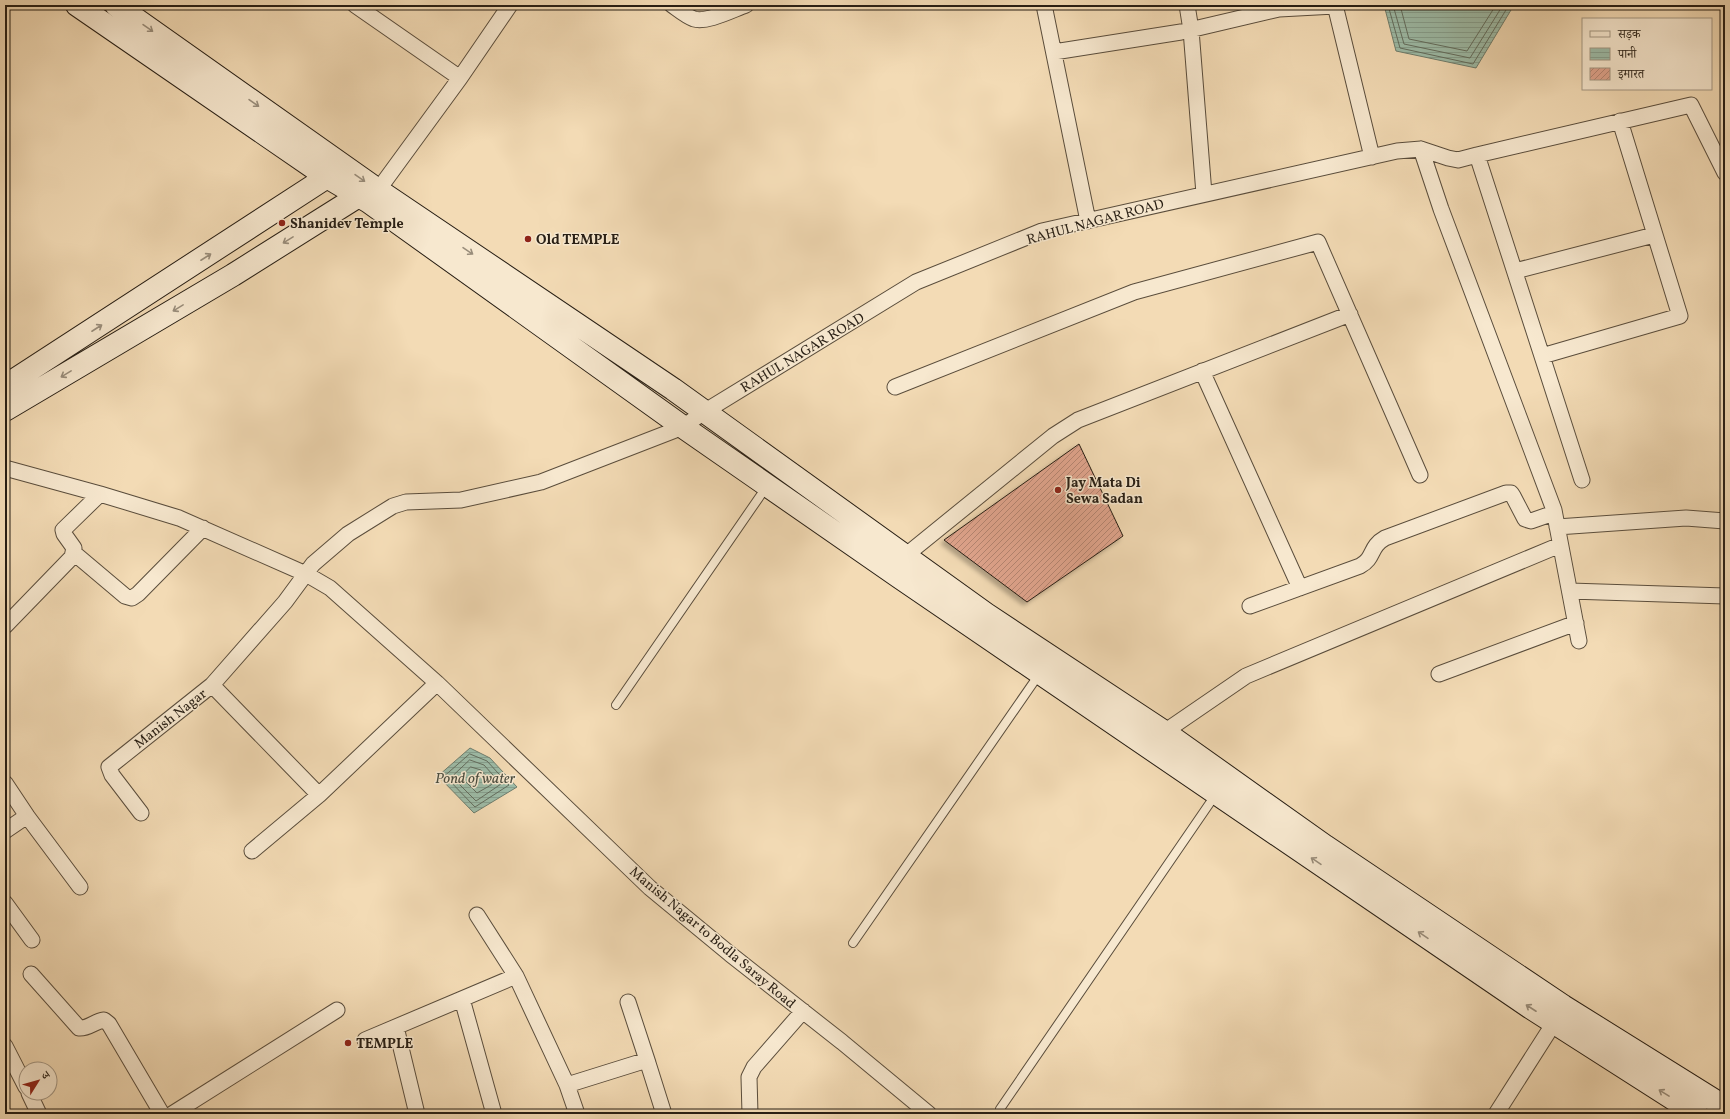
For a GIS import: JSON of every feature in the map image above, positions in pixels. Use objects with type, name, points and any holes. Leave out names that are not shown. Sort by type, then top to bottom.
[{"type":"main road","points":[[116,5],[368,196],[683,427],[1040,673],[1554,1023],[1697,1114]]},
{"type":"main road","points":[[81,6],[326,177],[368,196],[674,389],[986,614],[1163,731],[1325,846],[1557,1002],[1725,1107]]},
{"type":"main road","points":[[5,386],[326,177]]},
{"type":"main road","points":[[5,410],[368,196]]},
{"type":"street","points":[[356,5],[460,78]]},
{"type":"street","points":[[368,196],[460,78],[510,5]]},
{"type":"street","points":[[672,5],[690,17],[703,20],[746,5]]},
{"type":"street","points":[[1044,5],[1088,221]]},
{"type":"street","points":[[1187,5],[1191,30],[1204,194]]},
{"type":"street","points":[[1054,52],[1191,30],[1279,8],[1335,6],[1372,157]]},
{"type":"street","name":"RAHUL NAGAR ROAD","points":[[212,685],[285,602],[310,569],[348,534],[393,506],[406,502],[461,500],[541,482],[683,427],[704,412],[916,282],[1042,231],[1397,151],[1421,149],[1458,160],[1620,120],[1691,105],[1725,173]]},
{"type":"street","points":[[1542,356],[1680,316],[1620,120]]},
{"type":"street","points":[[1421,149],[1441,208],[1556,520],[1579,640]]},
{"type":"street","points":[[1477,155],[1582,480]]},
{"type":"street","points":[[1515,271],[1654,235]]},
{"type":"street","points":[[895,387],[1134,292],[1318,242],[1420,475]]},
{"type":"street","points":[[905,556],[1066,426],[1202,371],[1350,314]]},
{"type":"street","points":[[1202,371],[1300,588]]},
{"type":"street","name":"Manish Nagar to Bodla Saray Road","points":[[5,468],[100,494],[179,518],[310,569],[437,684],[650,888],[929,1114]]},
{"type":"street","points":[[1250,606],[1365,563],[1371,556],[1375,544],[1385,538],[1506,493],[1511,493],[1523,517],[1528,520],[1686,518],[1725,521]]},
{"type":"street","points":[[5,626],[72,557],[74,548],[64,534],[64,530],[100,494]]},
{"type":"street","points":[[74,553],[125,596],[132,598],[138,594],[203,528]]},
{"type":"street","points":[[1147,746],[1163,731],[1246,676],[1560,545]]},
{"type":"street","points":[[1570,591],[1725,596]]},
{"type":"street","points":[[1439,674],[1576,623]]},
{"type":"street","points":[[252,851],[319,795],[437,684]]},
{"type":"street","name":"Manish Nagar","points":[[141,813],[112,775],[109,767],[212,685],[319,795]]},
{"type":"street","points":[[5,783],[27,816],[80,887]]},
{"type":"street","points":[[5,831],[27,816]]},
{"type":"street","points":[[5,903],[32,940]]},
{"type":"street","points":[[477,915],[516,976],[567,1085],[576,1114]]},
{"type":"street","points":[[32,974],[79,1028],[84,1029],[104,1020],[108,1024],[162,1114]]},
{"type":"street","points":[[365,1040],[516,976]]},
{"type":"street","points":[[462,999],[494,1114]]},
{"type":"street","points":[[628,1002],[664,1114]]},
{"type":"street","points":[[172,1114],[337,1010]]},
{"type":"street","points":[[750,1114],[750,1074],[754,1067],[803,1011]]},
{"type":"street","points":[[1496,1114],[1554,1023]]},
{"type":"street","points":[[396,1027],[416,1114]]},
{"type":"street","points":[[5,1046],[18,1071]]},
{"type":"street","points":[[567,1085],[644,1060],[647,1060],[648,1064]]},
{"type":"street","points":[[33,1101],[39,1114]]},
{"type":"lane","points":[[616,705],[767,485]]},
{"type":"lane","points":[[853,943],[1040,673]]},
{"type":"lane","points":[[1000,1109],[1216,793]]},
{"type":"water","points":[[1384,5],[1514,5],[1476,68],[1396,51]]},
{"type":"water","name":"Pond of water","points":[[470,748],[490,758],[517,787],[474,813],[438,776]]},
{"type":"building","name":"Jay Mata Di Sewa Sadan","points":[[1079,444],[1123,536],[1027,602],[944,540]]},
{"type":"place","name":"Shanidev Temple","points":[[282,223]]},
{"type":"place","name":"Old TEMPLE","points":[[528,239]]},
{"type":"place","name":"Jay Mata Di Sewa Sadan","points":[[1058,490]]},
{"type":"place","name":"TEMPLE","points":[[348,1043]]}]
